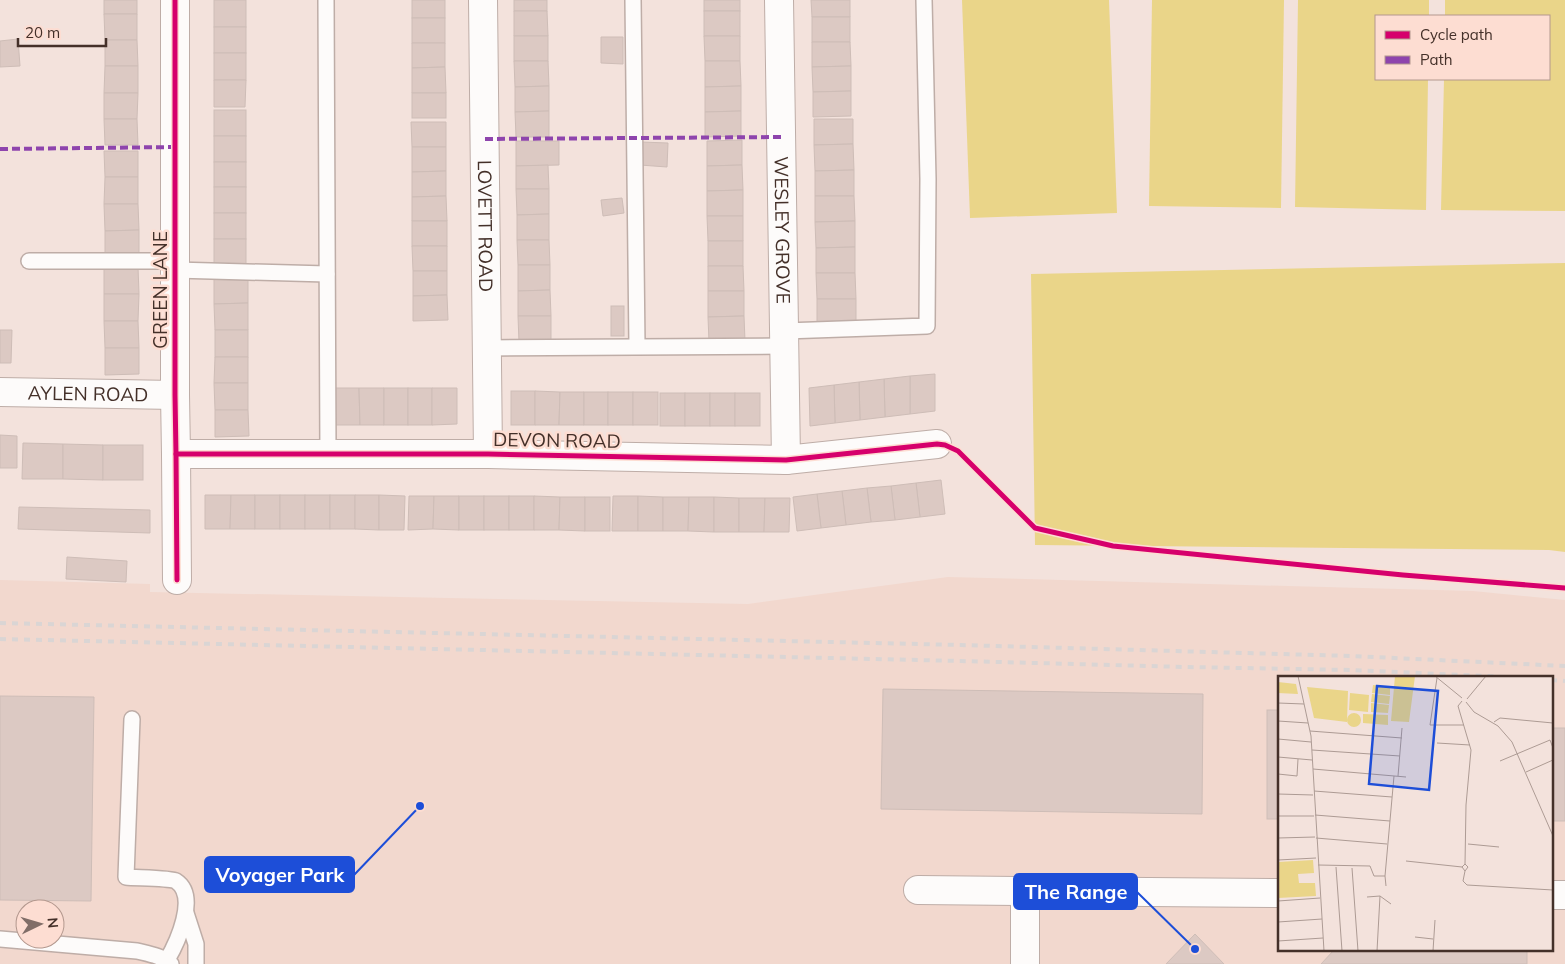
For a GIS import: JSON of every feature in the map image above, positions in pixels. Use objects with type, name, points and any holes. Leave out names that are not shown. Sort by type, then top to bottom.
[{"type":"street","name":"GREEN LANE","points":[[175,0],[177,580]]},
{"type":"street","name":"LOVETT ROAD","points":[[483,0],[488,454]]},
{"type":"street","name":"WESLEY GROVE","points":[[779,0],[786,460]]},
{"type":"street","name":"AYLEN ROAD","points":[[0,392],[175,395]]},
{"type":"street","name":"DEVON ROAD","points":[[176,454],[488,454],[786,460],[937,444]]},
{"type":"street","points":[[918,890],[1278,893]]},
{"type":"street","points":[[1025,891],[1025,964]]},
{"type":"street","points":[[1552,895],[1565,896]]},
{"type":"lane","points":[[326,0],[328,454]]},
{"type":"lane","points":[[633,0],[637,346]]},
{"type":"lane","points":[[487,348],[637,346],[785,339],[928,326],[928,179],[924,0]]},
{"type":"lane","points":[[29,261],[327,274]]},
{"type":"lane","points":[[132,719],[126,877],[175,880],[183,888],[186,898],[186,913],[196,944],[196,964]]},
{"type":"lane","points":[[0,938],[137,951],[169,962],[186,913]]},
{"type":"shaded area","points":[[962,0],[1109,0],[1117,213],[970,218]]},
{"type":"shaded area","points":[[1152,0],[1284,0],[1281,208],[1149,206]]},
{"type":"shaded area","points":[[1298,0],[1429,0],[1429,15],[1375,15],[1375,80],[1428,80],[1426,210],[1295,207]]},
{"type":"shaded area","points":[[1445,0],[1565,0],[1565,211],[1441,210],[1444,80],[1550,80],[1550,15],[1445,15]]},
{"type":"shaded area","points":[[1565,263],[1565,552],[1549,550],[1035,545],[1031,274]]},
{"type":"shaded area","points":[[948,577],[1473,591],[1565,600],[1565,964],[0,964],[0,580],[150,584],[150,592],[748,604]]},
{"type":"building","points":[[104,0],[137,0],[137,14],[104,14]]},
{"type":"building","points":[[214,0],[246,0],[246,27],[214,27]]},
{"type":"building","points":[[412,0],[445,0],[445,18],[412,18]]},
{"type":"building","points":[[514,0],[547,0],[547,11],[514,11]]},
{"type":"building","points":[[704,0],[740,0],[740,11],[704,11]]},
{"type":"building","points":[[811,0],[850,0],[850,17],[812,17]]},
{"type":"building","points":[[514,11],[547,11],[548,36],[514,36]]},
{"type":"building","points":[[704,11],[740,11],[740,36],[704,36]]},
{"type":"building","points":[[104,14],[137,14],[137,40],[105,40]]},
{"type":"building","points":[[812,17],[850,17],[850,42],[812,42]]},
{"type":"building","points":[[412,18],[445,18],[445,43],[412,43]]},
{"type":"building","points":[[214,27],[246,27],[246,53],[214,53]]},
{"type":"building","points":[[514,36],[548,36],[548,61],[514,61]]},
{"type":"building","points":[[704,36],[740,36],[740,61],[705,61]]},
{"type":"building","points":[[601,37],[623,37],[623,64],[601,63]]},
{"type":"building","points":[[18,39],[20,66],[0,67],[0,41]]},
{"type":"building","points":[[105,40],[137,40],[138,66],[105,66]]},
{"type":"building","points":[[812,42],[850,42],[851,66],[812,67]]},
{"type":"building","points":[[412,43],[445,43],[445,67],[412,68]]},
{"type":"building","points":[[214,53],[246,53],[246,80],[214,80]]},
{"type":"building","points":[[514,61],[548,61],[549,86],[515,87]]},
{"type":"building","points":[[705,61],[740,61],[741,86],[705,87]]},
{"type":"building","points":[[105,66],[138,66],[138,93],[104,93]]},
{"type":"building","points":[[851,66],[851,91],[813,92],[812,67]]},
{"type":"building","points":[[445,67],[446,93],[412,93],[412,68]]},
{"type":"building","points":[[214,80],[246,80],[245,107],[214,107]]},
{"type":"building","points":[[549,86],[549,111],[515,112],[515,87]]},
{"type":"building","points":[[741,86],[741,111],[705,112],[705,87]]},
{"type":"building","points":[[851,91],[851,116],[813,117],[813,92]]},
{"type":"building","points":[[104,93],[138,93],[137,119],[104,119]]},
{"type":"building","points":[[412,93],[446,93],[446,118],[412,118]]},
{"type":"building","points":[[214,110],[246,110],[246,136],[214,136]]},
{"type":"building","points":[[549,111],[549,137],[516,137],[515,112]]},
{"type":"building","points":[[741,111],[741,136],[705,137],[705,112]]},
{"type":"building","points":[[104,119],[137,119],[138,145],[105,145]]},
{"type":"building","points":[[814,119],[853,119],[853,144],[814,145]]},
{"type":"building","points":[[411,122],[446,122],[446,147],[412,147]]},
{"type":"building","points":[[214,136],[246,136],[246,162],[214,162]]},
{"type":"building","points":[[742,140],[742,165],[707,166],[707,141]]},
{"type":"building","points":[[516,141],[559,141],[559,165],[516,166]]},
{"type":"building","points":[[641,142],[668,143],[667,167],[640,165]]},
{"type":"building","points":[[853,144],[854,170],[815,171],[814,145]]},
{"type":"building","points":[[412,147],[446,147],[446,171],[412,172]]},
{"type":"building","points":[[104,151],[138,151],[138,177],[105,177]]},
{"type":"building","points":[[214,162],[246,162],[246,187],[214,187]]},
{"type":"building","points":[[548,165],[549,189],[516,189],[516,166]]},
{"type":"building","points":[[742,165],[743,190],[707,191],[707,166]]},
{"type":"building","points":[[854,170],[854,196],[815,196],[815,171]]},
{"type":"building","points":[[446,171],[446,196],[412,197],[412,172]]},
{"type":"building","points":[[105,177],[138,177],[138,204],[104,204]]},
{"type":"building","points":[[214,187],[246,187],[246,213],[214,213]]},
{"type":"building","points":[[516,189],[549,189],[549,214],[517,215]]},
{"type":"building","points":[[743,190],[743,216],[707,216],[707,191]]},
{"type":"building","points":[[446,196],[447,221],[412,221],[412,197]]},
{"type":"building","points":[[815,196],[854,196],[855,221],[815,222]]},
{"type":"building","points":[[622,198],[624,213],[603,216],[601,200]]},
{"type":"building","points":[[104,204],[138,204],[139,230],[105,231]]},
{"type":"building","points":[[214,213],[246,213],[246,239],[214,239]]},
{"type":"building","points":[[549,214],[549,240],[517,240],[517,215]]},
{"type":"building","points":[[707,216],[743,216],[743,241],[708,241]]},
{"type":"building","points":[[412,221],[447,221],[447,246],[412,246]]},
{"type":"building","points":[[855,221],[855,247],[816,248],[815,222]]},
{"type":"building","points":[[139,230],[139,257],[105,257],[105,231]]},
{"type":"building","points":[[214,239],[246,239],[246,265],[214,265]]},
{"type":"building","points":[[517,240],[549,240],[550,265],[518,265]]},
{"type":"building","points":[[708,241],[743,241],[743,266],[708,266]]},
{"type":"building","points":[[412,246],[447,246],[447,271],[413,271]]},
{"type":"building","points":[[855,247],[855,273],[816,273],[816,248]]},
{"type":"building","points":[[518,265],[550,265],[550,290],[518,291]]},
{"type":"building","points":[[708,266],[743,266],[744,291],[708,291]]},
{"type":"building","points":[[104,267],[138,267],[139,294],[104,294]]},
{"type":"building","points":[[413,271],[447,271],[447,295],[413,296]]},
{"type":"building","points":[[816,273],[855,273],[856,299],[817,299]]},
{"type":"building","points":[[214,277],[248,277],[248,303],[214,304]]},
{"type":"building","points":[[550,290],[551,316],[518,316],[518,291]]},
{"type":"building","points":[[708,291],[744,291],[744,316],[708,317]]},
{"type":"building","points":[[104,294],[139,294],[138,321],[104,321]]},
{"type":"building","points":[[447,295],[448,320],[413,321],[413,296]]},
{"type":"building","points":[[817,299],[856,299],[856,324],[817,325]]},
{"type":"building","points":[[248,303],[248,330],[215,330],[214,304]]},
{"type":"building","points":[[611,306],[624,306],[624,336],[611,336]]},
{"type":"building","points":[[518,316],[551,316],[551,341],[519,342]]},
{"type":"building","points":[[744,316],[745,341],[709,342],[708,317]]},
{"type":"building","points":[[104,321],[138,321],[139,348],[105,348]]},
{"type":"building","points":[[0,330],[12,330],[11,363],[0,363]]},
{"type":"building","points":[[215,330],[248,330],[248,357],[215,357]]},
{"type":"building","points":[[105,348],[139,348],[139,374],[105,375]]},
{"type":"building","points":[[215,357],[248,357],[248,383],[214,383]]},
{"type":"building","points":[[935,374],[935,411],[910,414],[910,376]]},
{"type":"building","points":[[910,376],[910,414],[885,417],[884,379]]},
{"type":"building","points":[[884,379],[885,417],[860,420],[859,382]]},
{"type":"building","points":[[859,382],[860,420],[835,423],[834,385]]},
{"type":"building","points":[[214,383],[248,383],[248,410],[215,410]]},
{"type":"building","points":[[834,385],[835,423],[810,426],[809,388]]},
{"type":"building","points":[[335,388],[359,388],[360,425],[335,425]]},
{"type":"building","points":[[359,388],[384,388],[384,425],[360,425]]},
{"type":"building","points":[[384,388],[408,388],[408,425],[384,425]]},
{"type":"building","points":[[408,388],[432,388],[432,425],[408,425]]},
{"type":"building","points":[[432,388],[457,388],[457,424],[432,425]]},
{"type":"building","points":[[511,391],[535,391],[535,425],[511,425]]},
{"type":"building","points":[[535,391],[560,392],[559,425],[535,425]]},
{"type":"building","points":[[560,392],[584,392],[584,425],[559,425]]},
{"type":"building","points":[[584,392],[608,392],[608,425],[584,425]]},
{"type":"building","points":[[608,392],[633,392],[633,425],[608,425]]},
{"type":"building","points":[[633,392],[658,392],[658,425],[633,425]]},
{"type":"building","points":[[660,393],[685,393],[685,426],[660,426]]},
{"type":"building","points":[[685,393],[710,393],[710,426],[685,426]]},
{"type":"building","points":[[710,393],[735,393],[735,426],[710,426]]},
{"type":"building","points":[[735,393],[760,393],[760,426],[735,426]]},
{"type":"building","points":[[215,410],[248,410],[249,436],[215,437]]},
{"type":"building","points":[[0,435],[17,436],[17,468],[0,468]]},
{"type":"building","points":[[23,443],[63,444],[63,479],[22,479]]},
{"type":"building","points":[[63,444],[103,445],[103,480],[63,479]]},
{"type":"building","points":[[103,445],[143,445],[143,480],[103,480]]},
{"type":"building","points":[[941,480],[945,514],[920,517],[916,483]]},
{"type":"building","points":[[916,483],[920,517],[895,520],[891,486]]},
{"type":"building","points":[[891,486],[895,520],[871,522],[867,488]]},
{"type":"building","points":[[867,488],[871,522],[846,525],[842,491]]},
{"type":"building","points":[[842,491],[846,525],[821,528],[817,494]]},
{"type":"building","points":[[817,494],[821,528],[797,531],[793,497]]},
{"type":"building","points":[[205,495],[231,495],[230,529],[205,529]]},
{"type":"building","points":[[231,495],[255,495],[255,529],[230,529]]},
{"type":"building","points":[[255,495],[280,495],[280,529],[255,529]]},
{"type":"building","points":[[280,495],[305,495],[305,529],[280,529]]},
{"type":"building","points":[[305,495],[330,495],[330,529],[305,529]]},
{"type":"building","points":[[330,495],[355,495],[355,529],[330,529]]},
{"type":"building","points":[[355,495],[379,495],[379,530],[355,529]]},
{"type":"building","points":[[379,495],[405,496],[404,530],[379,530]]},
{"type":"building","points":[[409,496],[434,496],[433,529],[408,530]]},
{"type":"building","points":[[434,496],[459,496],[459,530],[433,529]]},
{"type":"building","points":[[459,496],[484,496],[484,530],[459,530]]},
{"type":"building","points":[[484,496],[509,496],[509,530],[484,530]]},
{"type":"building","points":[[509,496],[534,496],[534,530],[509,530]]},
{"type":"building","points":[[534,496],[560,497],[559,530],[534,530]]},
{"type":"building","points":[[613,496],[638,496],[638,531],[612,531]]},
{"type":"building","points":[[638,496],[663,497],[663,531],[638,531]]},
{"type":"building","points":[[560,497],[585,497],[585,531],[559,530]]},
{"type":"building","points":[[585,497],[610,497],[610,531],[585,531]]},
{"type":"building","points":[[663,497],[689,497],[688,531],[663,531]]},
{"type":"building","points":[[689,497],[714,497],[714,532],[688,531]]},
{"type":"building","points":[[714,497],[739,498],[739,532],[714,532]]},
{"type":"building","points":[[739,498],[765,498],[764,532],[739,532]]},
{"type":"building","points":[[765,498],[790,498],[789,532],[764,532]]},
{"type":"building","points":[[19,507],[150,510],[150,533],[18,529]]},
{"type":"building","points":[[67,557],[127,561],[126,582],[66,579]]},
{"type":"building","points":[[883,689],[1203,694],[1202,814],[881,809]]},
{"type":"building","points":[[0,696],[94,697],[91,901],[65,901],[65,899],[0,900]]},
{"type":"building","points":[[1267,710],[1278,710],[1278,819],[1267,819]]},
{"type":"building","points":[[1552,728],[1565,728],[1565,821],[1552,821]]},
{"type":"building","points":[[1195,934],[1224,964],[1166,964]]},
{"type":"building","points":[[1332,952],[1527,952],[1527,964],[1321,964]]},
{"type":"railway","points":[[0,623],[961,645],[1352,656],[1565,666]]},
{"type":"railway","points":[[0,639],[1352,670],[1486,676]]},
{"type":"railway","points":[[1552,680],[1565,681]]},
{"type":"marked path","points":[[485,139],[782,137]]},
{"type":"marked path","points":[[0,149],[175,147]]},
{"type":"cycle path","points":[[175,0],[177,580]]},
{"type":"cycle path","points":[[176,454],[488,454],[786,460],[937,444],[945,445],[958,451],[1035,528],[1113,546],[1403,575],[1565,588]]},
{"type":"place","name":"Voyager Park","points":[[420,806]]},
{"type":"place","name":"The Range","points":[[1195,949]]}]
